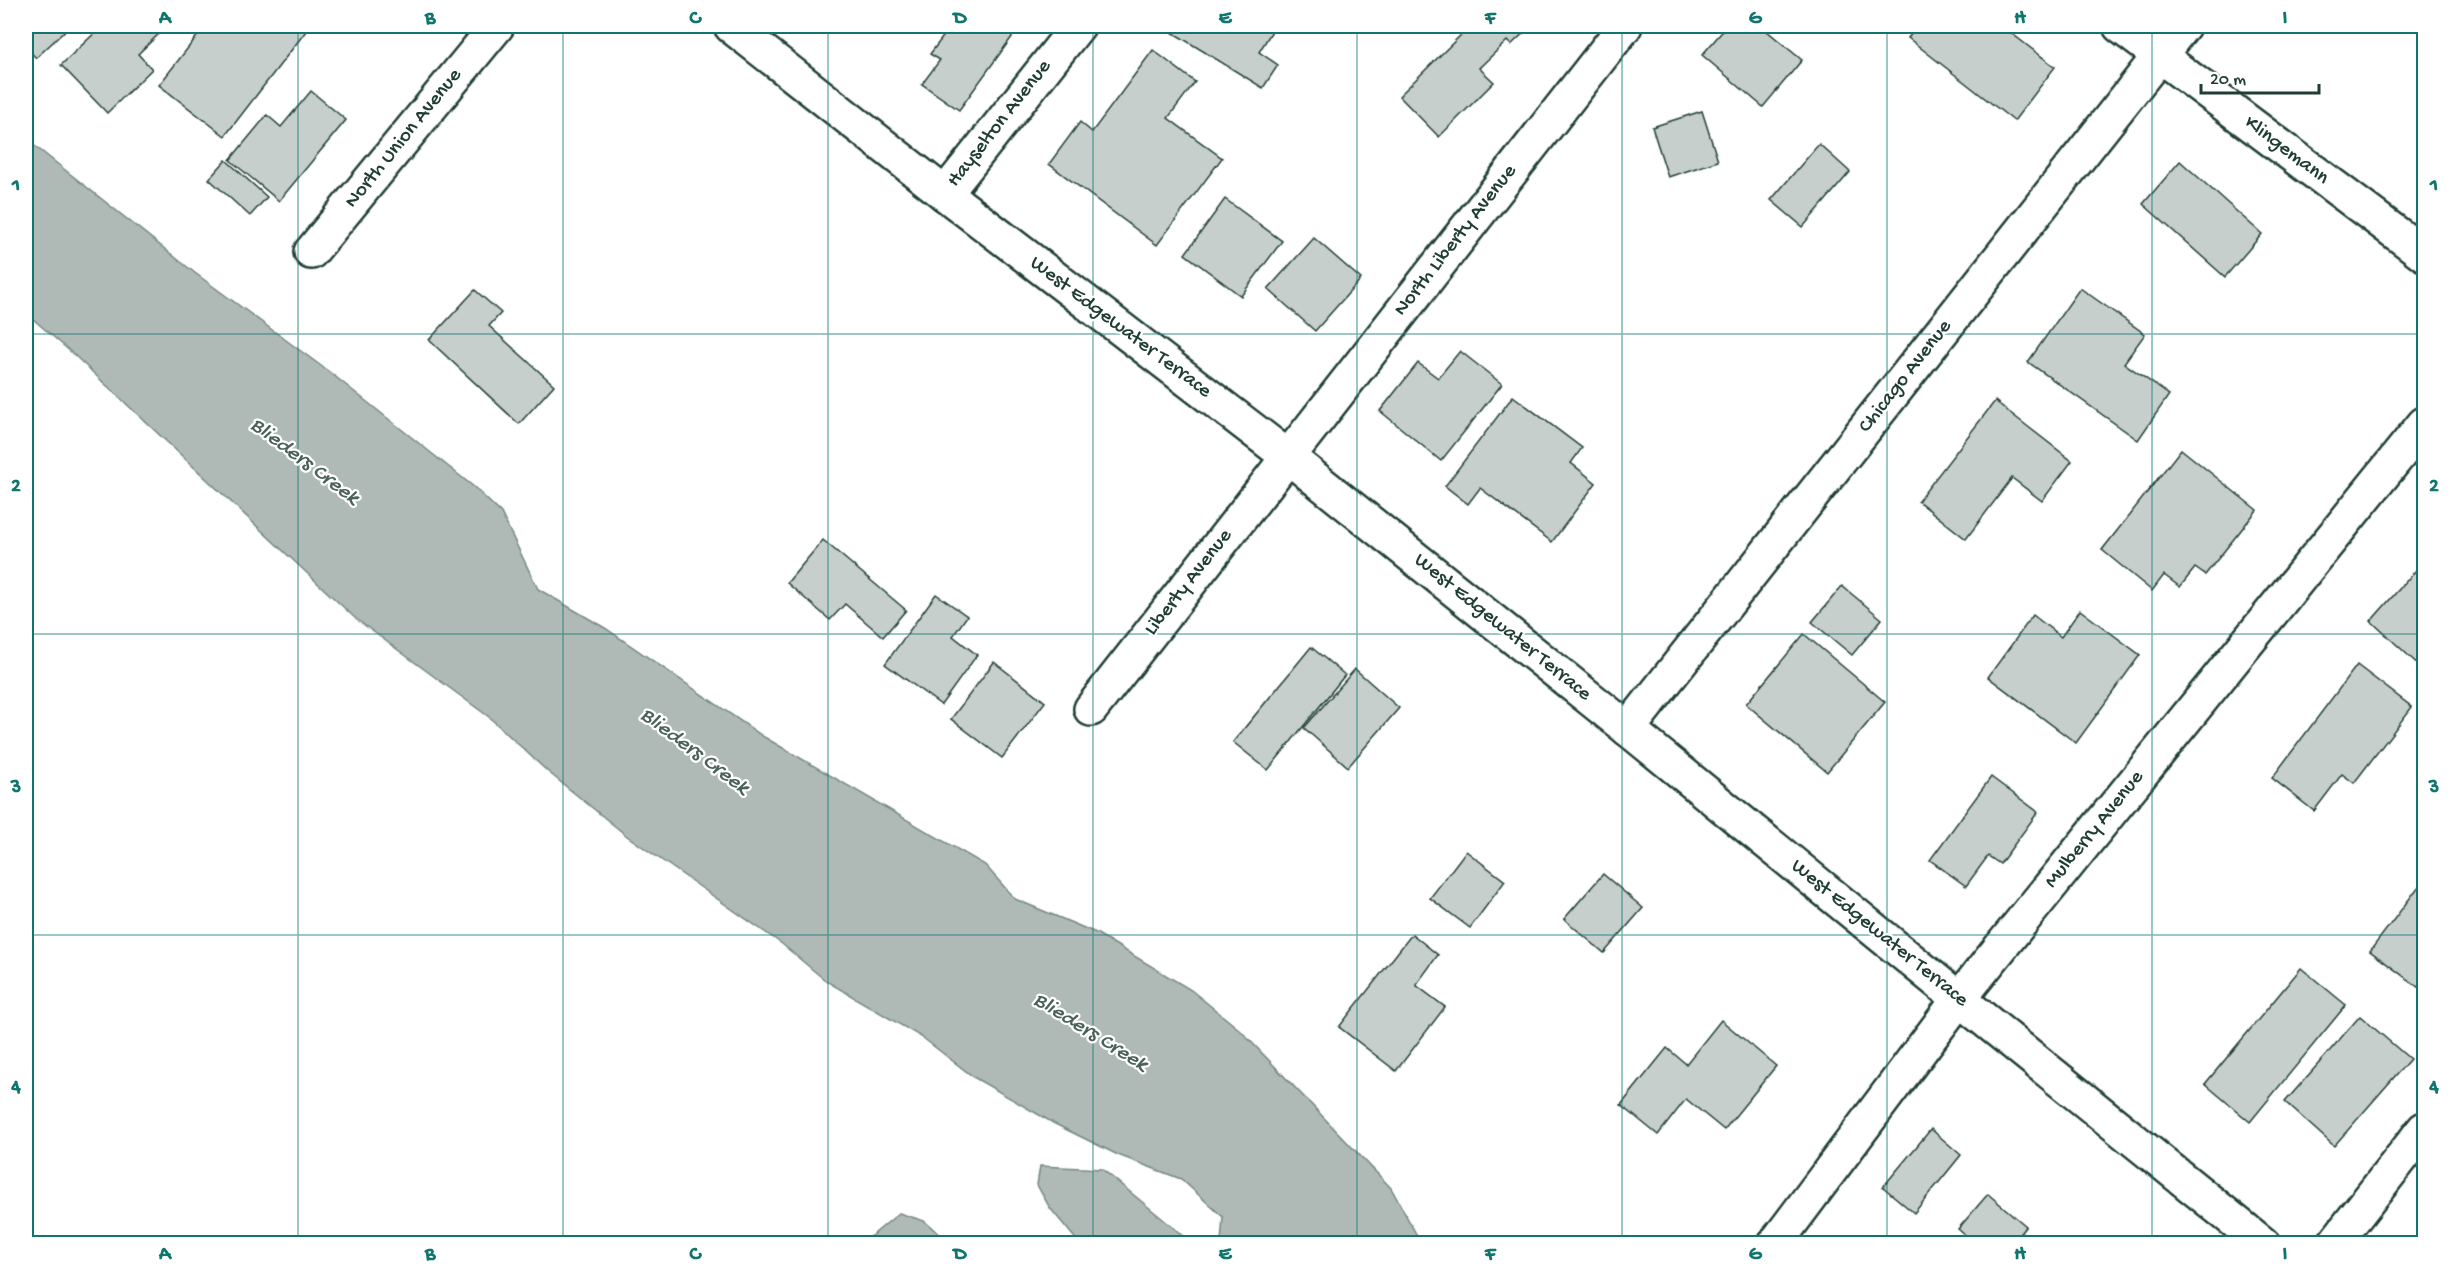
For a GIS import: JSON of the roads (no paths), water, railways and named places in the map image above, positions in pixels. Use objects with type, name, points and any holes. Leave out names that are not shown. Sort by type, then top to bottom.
[{"type":"street","name":"North Union Avenue","points":[[311,252],[497,26]]},
{"type":"street","name":"West Edgewater Terrace","points":[[731,26],[945,194],[1287,456],[1628,729],[2263,1244]]},
{"type":"street","name":"Hayselton Avenue","points":[[945,194],[1078,26]]},
{"type":"street","name":"North Liberty Avenue","points":[[1287,456],[1625,26]]},
{"type":"street","name":"Klingemann","points":[[2120,26],[2424,254]]},
{"type":"street","name":"Chicago Avenue","points":[[1628,729],[2183,26]]},
{"type":"street","name":"Mulberry Avenue","points":[[1774,1244],[1959,999],[2424,424]]},
{"type":"street","name":"Liberty Avenue","points":[[1091,709],[1287,456]]},
{"type":"street","points":[[2334,1244],[2424,1129]]},
{"type":"water","name":"Blieders Creek","points":[[26,139],[195,273],[332,374],[474,487],[501,513],[538,589],[605,628],[764,737],[985,865],[1015,899],[1096,933],[1191,990],[1240,1030],[1391,1188],[1421,1243],[1221,1243],[1223,1217],[1181,1179],[1118,1155],[1055,1124],[975,1078],[923,1038],[826,981],[782,944],[627,836],[547,771],[489,717],[356,619],[72,353],[26,313]]},
{"type":"water","points":[[1040,1166],[1102,1169],[1192,1243],[1079,1243],[1050,1208],[1037,1185]]},
{"type":"water","points":[[899,1213],[924,1221],[950,1243],[870,1243],[868,1239]]}]
